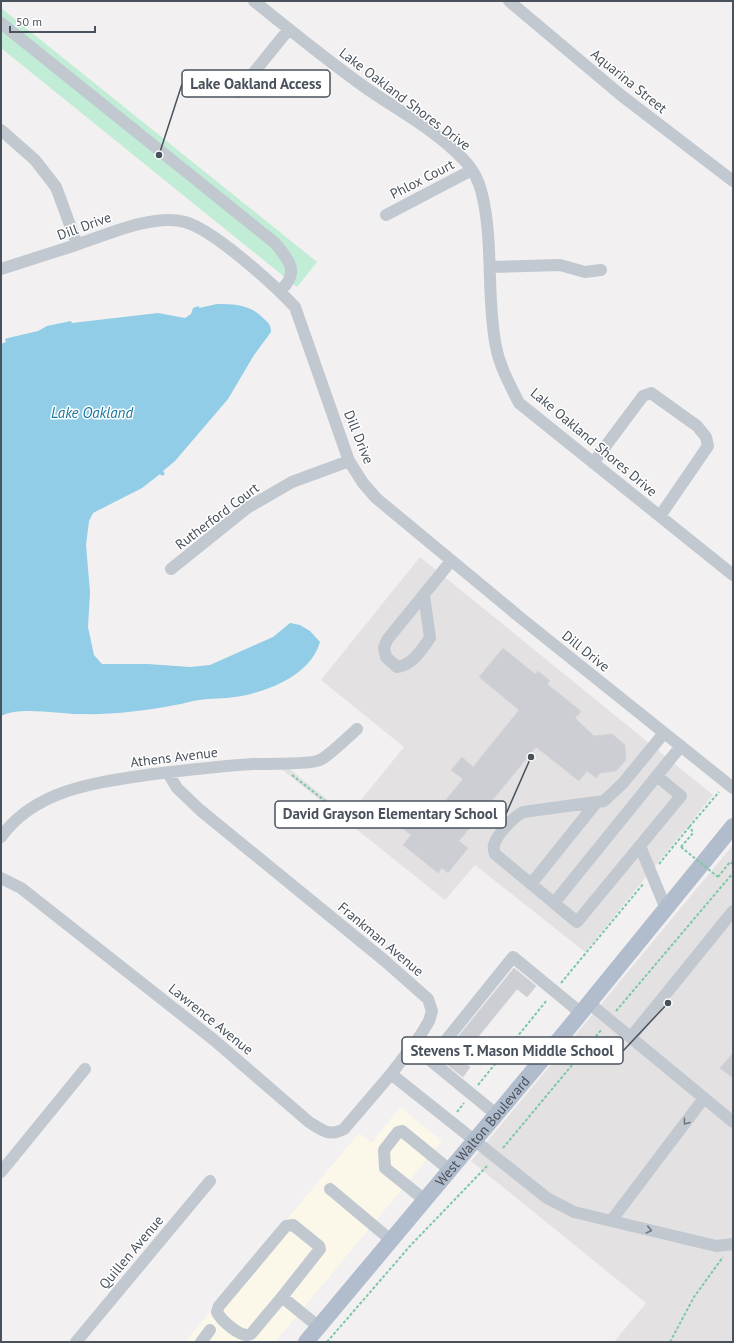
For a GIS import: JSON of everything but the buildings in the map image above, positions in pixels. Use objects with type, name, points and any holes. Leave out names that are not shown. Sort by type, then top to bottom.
[{"type":"main road","name":"West Walton Boulevard","points":[[306,1342],[476,1141],[733,826]]},
{"type":"street","name":"Lake Oakland Shores Drive","points":[[254,1],[365,87],[440,139],[464,160],[476,175],[482,193],[489,230],[492,313],[496,348],[503,370],[519,403],[733,575]]},
{"type":"street","name":"Aquarina Street","points":[[509,1],[622,96],[733,181]]},
{"type":"street","points":[[1,23],[275,244],[289,260],[291,269],[289,283],[280,291]]},
{"type":"street","points":[[238,92],[289,29]]},
{"type":"street","points":[[1,130],[35,160],[56,187],[77,244]]},
{"type":"street","name":"Phlox Court","points":[[386,215],[472,170]]},
{"type":"street","name":"Dill Drive","points":[[1,269],[117,229],[158,220],[185,222],[220,242],[280,291],[299,316],[349,461],[363,483],[376,498],[451,561],[730,786]]},
{"type":"street","points":[[490,267],[560,265],[585,272],[601,270]]},
{"type":"street","points":[[593,463],[643,396],[651,393],[697,426],[706,437],[708,446],[660,516]]},
{"type":"street","name":"Rutherford Court","points":[[171,570],[247,508],[292,482],[349,461]]},
{"type":"street","points":[[424,595],[430,638],[411,662],[405,666],[397,666],[386,657],[384,648],[387,640],[451,561]]},
{"type":"street","name":"Athens Avenue","points":[[1,837],[14,821],[31,808],[55,795],[102,781],[168,772],[222,766],[320,760],[357,729]]},
{"type":"street","points":[[657,776],[681,796],[577,922],[495,854],[493,846],[505,828],[523,812],[596,803],[604,801],[612,796],[664,733]]},
{"type":"street","points":[[554,903],[681,746]]},
{"type":"street","name":"Frankman Avenue","points":[[168,772],[177,788],[200,810],[385,961],[428,999],[432,1011],[429,1021],[420,1036],[391,1074]]},
{"type":"street","points":[[531,884],[596,803]]},
{"type":"street","points":[[640,846],[666,909]]},
{"type":"street","name":"Lawrence Avenue","points":[[1,878],[21,888],[214,1040],[309,1122],[325,1132],[336,1133],[344,1129],[391,1074]]},
{"type":"street","points":[[631,1037],[733,911]]},
{"type":"street","points":[[497,1115],[430,1060],[514,958],[554,991],[585,1008],[610,1019],[733,1122]]},
{"type":"street","points":[[1,1172],[85,1069]]},
{"type":"street","points":[[391,1074],[547,1198],[574,1212],[716,1246],[730,1245]]},
{"type":"street","points":[[611,1221],[704,1098]]},
{"type":"street","points":[[426,1201],[385,1168],[384,1150],[398,1132],[402,1131],[451,1171]]},
{"type":"street","name":"Quillen Avenue","points":[[76,1342],[210,1181]]},
{"type":"street","points":[[330,1189],[392,1241]]},
{"type":"street","points":[[293,1225],[319,1246],[320,1249],[282,1297],[247,1336],[241,1335],[219,1316],[217,1312],[219,1306],[286,1226],[293,1225]]},
{"type":"street","points":[[282,1297],[319,1326]]},
{"type":"street","points":[[200,1342],[210,1330]]},
{"type":"path","points":[[279,763],[289,773],[339,812],[347,817],[356,819]]},
{"type":"path","points":[[450,1120],[690,826],[730,786]]},
{"type":"path","points":[[690,826],[693,833],[681,847],[718,877],[730,862],[733,864]]},
{"type":"path","points":[[327,1342],[410,1246],[496,1157],[733,873]]},
{"type":"path","points":[[670,1342],[694,1297],[730,1245]]},
{"type":"shaded area","points":[[420,557],[713,795],[585,952],[475,865],[445,900],[280,768],[287,767],[348,816],[404,747],[321,680]]},
{"type":"shaded area","points":[[733,845],[733,1342],[614,1342],[646,1303],[471,1161]]},
{"type":"shaded area","points":[[400,1107],[442,1141],[275,1342],[185,1342],[359,1133],[372,1143]]},
{"type":"green space","points":[[1,8],[317,262],[297,287],[1,48]]},
{"type":"water","name":"Lake Oakland","points":[[217,304],[243,306],[254,311],[268,323],[271,328],[271,332],[254,355],[228,399],[175,461],[163,471],[165,474],[162,476],[160,474],[142,488],[93,513],[89,521],[86,545],[90,592],[88,627],[94,655],[102,664],[148,664],[190,667],[210,665],[273,637],[290,623],[300,625],[310,631],[320,642],[315,654],[297,673],[286,680],[247,695],[230,698],[199,700],[178,705],[127,712],[70,714],[39,711],[18,711],[1,716],[1,344],[6,342],[5,339],[8,338],[38,331],[47,326],[71,321],[72,323],[158,313],[185,318],[191,314],[193,308]]},
{"type":"place","name":"Lake Oakland Access","points":[[159,155]]},
{"type":"place","name":"David Grayson Elementary School","points":[[531,757]]},
{"type":"place","name":"Stevens T. Mason Middle School","points":[[668,1003]]}]
